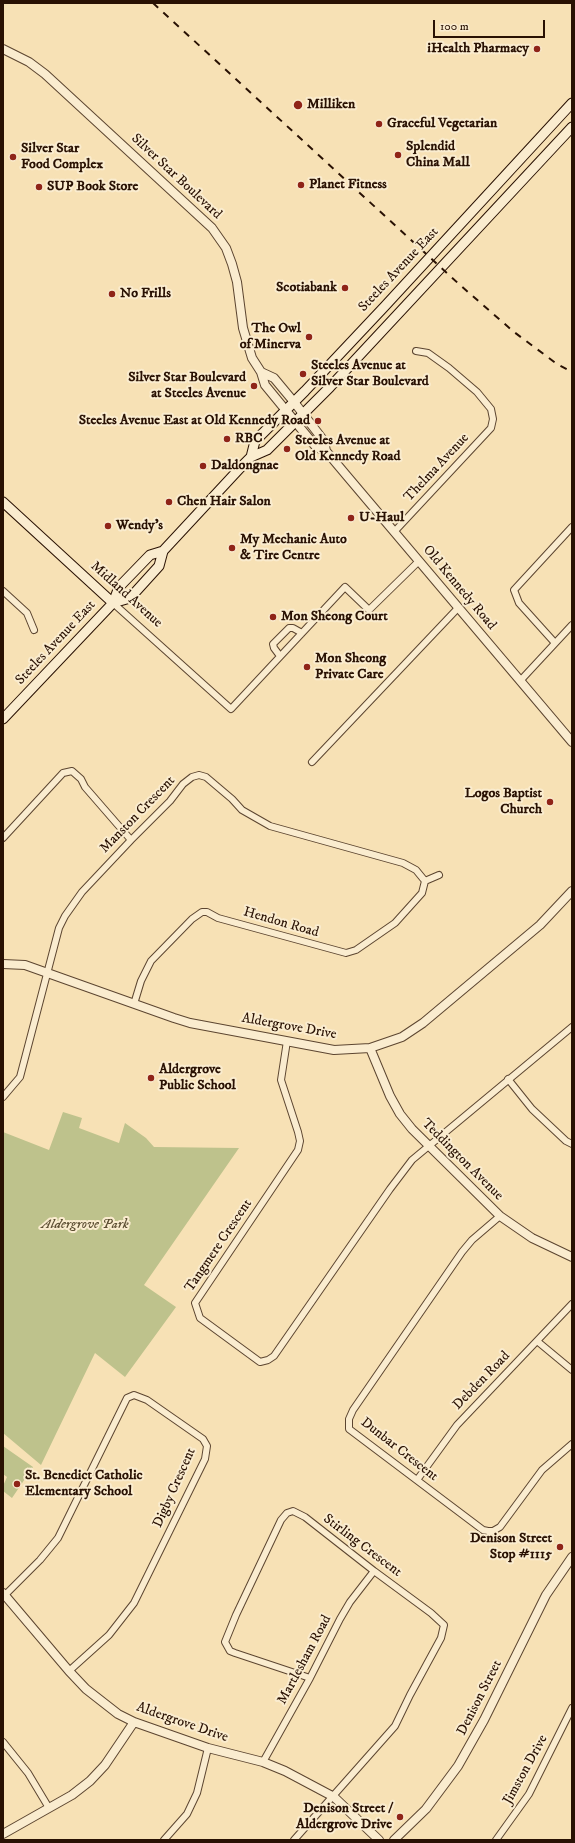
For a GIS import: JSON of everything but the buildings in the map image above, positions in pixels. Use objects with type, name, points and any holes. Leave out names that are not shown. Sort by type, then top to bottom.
[{"type":"main road","name":"Steeles Avenue East","points":[[251,457],[255,441],[385,306],[572,102]]},
{"type":"main road","name":"Steeles Avenue East","points":[[3,719],[113,603],[119,587],[150,555],[163,551],[251,457],[268,450],[303,415],[572,127]]},
{"type":"main road","name":"Midland Avenue","points":[[3,502],[113,603]]},
{"type":"main road","name":"Steeles Avenue East","points":[[113,603],[130,598],[160,566],[163,551]]},
{"type":"street","name":"Silver Star Boulevard","points":[[3,49],[29,62],[46,74],[212,228],[226,248],[232,264],[237,282],[243,328],[252,358],[261,372],[265,385],[295,422]]},
{"type":"street","name":"Thelma Avenue","points":[[394,532],[491,428],[493,419],[491,409],[477,392],[449,368],[428,353],[416,351]]},
{"type":"street","name":"Silver Star Boulevard","points":[[261,372],[274,378],[294,402]]},
{"type":"street","name":"Old Kennedy Road","points":[[294,402],[324,441],[326,451]]},
{"type":"street","name":"Old Kennedy Road","points":[[295,422],[316,447],[326,451],[572,742]]},
{"type":"street","points":[[555,643],[519,603],[514,590],[572,527]]},
{"type":"street","points":[[302,634],[293,628],[289,628],[273,644],[274,648],[280,656],[302,634],[345,587],[369,610],[419,560]]},
{"type":"street","points":[[3,591],[27,613],[34,630]]},
{"type":"street","name":"Midland Avenue","points":[[113,603],[231,709],[280,656]]},
{"type":"street","points":[[312,762],[458,608]]},
{"type":"street","points":[[520,681],[572,625]]},
{"type":"street","points":[[3,838],[63,773],[72,771],[81,779],[85,787],[131,840]]},
{"type":"street","name":"Manston Crescent","points":[[3,1097],[20,1077],[59,928],[65,916],[82,892],[170,801],[183,784],[192,777],[199,775],[213,781],[242,810],[270,826],[404,863],[416,870],[425,881]]},
{"type":"street","points":[[425,881],[439,875]]},
{"type":"street","name":"Hendon Road","points":[[134,1004],[139,987],[150,961],[192,919],[202,912],[207,912],[218,918],[346,954],[356,950],[395,923],[422,893],[425,881]]},
{"type":"street","name":"Aldergrove Drive","points":[[3,964],[25,965],[185,1021],[334,1050],[370,1048],[402,1037],[423,1023],[540,925],[572,891]]},
{"type":"street","points":[[429,1146],[572,1027]]},
{"type":"street","name":"Tangmere Crescent","points":[[287,1041],[281,1080],[298,1132],[300,1141],[298,1150],[194,1303],[200,1318],[251,1357],[260,1362],[268,1360],[274,1356],[390,1188],[412,1160],[429,1146]]},
{"type":"street","name":"Teddington Avenue","points":[[370,1048],[400,1114],[429,1146],[500,1216],[532,1238],[572,1257]]},
{"type":"street","points":[[508,1079],[532,1109],[566,1141],[572,1144]]},
{"type":"street","name":"Dunbar Crescent","points":[[500,1216],[472,1240],[462,1252],[353,1410],[349,1418],[349,1428],[483,1530],[493,1531],[500,1527],[542,1470],[572,1444]]},
{"type":"street","name":"Debden Road","points":[[417,1480],[457,1425],[572,1304]]},
{"type":"street","points":[[537,1341],[572,1370]]},
{"type":"street","name":"Digby Crescent","points":[[4,1594],[40,1560],[58,1538],[127,1398],[134,1395],[147,1400],[203,1439],[207,1446],[205,1459],[134,1603],[109,1635],[69,1671]]},
{"type":"street","name":"Stirling Crescent","points":[[294,1840],[334,1797],[395,1726],[444,1631],[444,1625],[440,1620],[305,1517],[293,1511],[287,1513],[281,1520],[236,1614],[225,1642],[230,1651],[310,1678]]},
{"type":"street","name":"Denison Street","points":[[394,1840],[426,1809],[458,1766],[484,1720],[546,1595],[572,1557]]},
{"type":"street","name":"Martlesham Road","points":[[263,1762],[310,1678],[343,1614],[374,1571]]},
{"type":"street","name":"Aldergrove Drive","points":[[4,1594],[69,1671],[118,1714],[134,1722],[208,1748],[263,1762],[285,1771],[334,1797],[379,1840]]},
{"type":"street","name":"Jimston Drive","points":[[496,1840],[529,1794],[572,1708]]},
{"type":"street","points":[[3,1834],[72,1795],[90,1781],[105,1765],[134,1722]]},
{"type":"street","points":[[3,1742],[28,1773],[49,1808]]},
{"type":"street","points":[[164,1840],[187,1814],[197,1793],[208,1748]]},
{"type":"green space","name":"Aldergrove Park","points":[[63,1112],[82,1118],[79,1128],[119,1143],[125,1123],[146,1138],[154,1147],[239,1148],[144,1285],[176,1307],[125,1377],[95,1353],[41,1465],[3,1433],[3,1132],[49,1150]]},
{"type":"green space","points":[[3,1446],[33,1467],[12,1498],[3,1491],[3,1486],[7,1477],[3,1474]]},
{"type":"railway","points":[[153,3],[460,285],[514,332],[557,364],[572,372]]},
{"type":"place","name":"iHealth Pharmacy","points":[[537,49]]},
{"type":"place","name":"Milliken","points":[[298,105]]},
{"type":"place","name":"Graceful Vegetarian","points":[[379,124]]},
{"type":"place","name":"Splendid China Mall","points":[[398,155]]},
{"type":"place","name":"Silver Star Food Complex","points":[[13,157]]},
{"type":"place","name":"Planet Fitness","points":[[301,185]]},
{"type":"place","name":"SUP Book Store","points":[[39,187]]},
{"type":"place","name":"Scotiabank","points":[[345,288]]},
{"type":"place","name":"No Frills","points":[[112,294]]},
{"type":"place","name":"The Owl of Minerva","points":[[309,337]]},
{"type":"place","name":"Steeles Avenue at Silver Star Boulevard","points":[[303,374]]},
{"type":"place","name":"Silver Star Boulevard at Steeles Avenue","points":[[254,386]]},
{"type":"place","name":"Steeles Avenue East at Old Kennedy Road","points":[[318,421]]},
{"type":"place","name":"RBC","points":[[227,439]]},
{"type":"place","name":"Steeles Avenue at Old Kennedy Road","points":[[287,449]]},
{"type":"place","name":"Daldongnae","points":[[203,466]]},
{"type":"place","name":"Chen Hair Salon","points":[[169,502]]},
{"type":"place","name":"U-Haul","points":[[351,518]]},
{"type":"place","name":"Wendy's","points":[[108,526]]},
{"type":"place","name":"My Mechanic Auto & Tire Centre","points":[[232,548]]},
{"type":"place","name":"Mon Sheong Court","points":[[273,617]]},
{"type":"place","name":"Mon Sheong Private Care","points":[[307,667]]},
{"type":"place","name":"Logos Baptist Church","points":[[550,802]]},
{"type":"place","name":"Aldergrove Public School","points":[[151,1078]]},
{"type":"place","name":"St. Benedict Catholic Elementary School","points":[[17,1484]]},
{"type":"place","name":"Denison Street Stop #1115","points":[[560,1547]]},
{"type":"place","name":"Denison Street / Aldergrove Drive","points":[[400,1817]]}]
